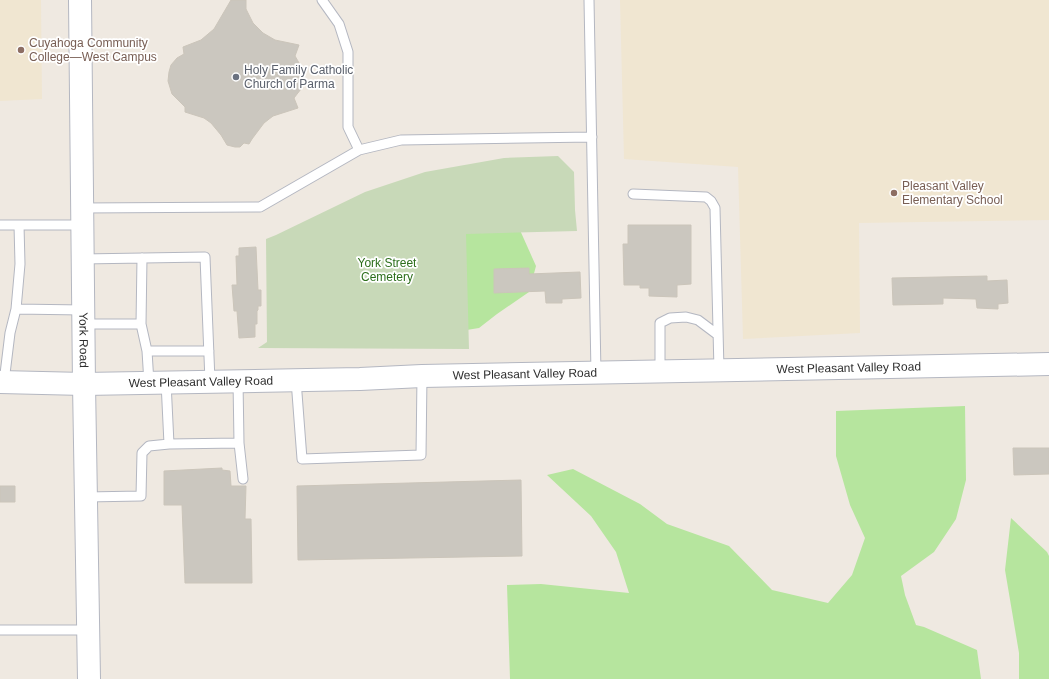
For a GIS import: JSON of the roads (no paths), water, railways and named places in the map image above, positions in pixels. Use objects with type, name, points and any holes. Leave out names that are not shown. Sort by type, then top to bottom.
[{"type":"main road","name":"York Road","points":[[80,0],[82,259],[89,679]]},
{"type":"main road","name":"West Pleasant Valley Road","points":[[2,382],[84,384],[1049,364]]},
{"type":"lane","points":[[322,0],[339,24],[348,52],[348,127],[360,150]]},
{"type":"lane","points":[[589,0],[596,373]]},
{"type":"lane","points":[[0,225],[19,225],[82,217],[260,207],[360,150],[401,140],[592,136]]},
{"type":"lane","points":[[633,194],[706,197],[711,201],[715,208],[719,370]]},
{"type":"lane","points":[[2,382],[10,333],[16,309],[20,264],[19,225]]},
{"type":"lane","points":[[82,259],[205,257],[210,381]]},
{"type":"lane","points":[[142,258],[141,324],[158,382],[169,444]]},
{"type":"lane","points":[[16,309],[141,324]]},
{"type":"lane","points":[[660,372],[660,323],[670,318],[686,317],[698,320],[718,335]]},
{"type":"lane","points":[[148,351],[208,351]]},
{"type":"lane","points":[[296,380],[302,458],[421,455],[422,376]]},
{"type":"lane","points":[[238,381],[239,443],[243,480]]},
{"type":"lane","points":[[86,497],[141,496],[142,453],[149,446],[169,444],[239,443]]},
{"type":"lane","points":[[0,630],[88,630]]},
{"type":"place","name":"Cuyahoga Community College—West Campus","points":[[21,50]]},
{"type":"place","name":"Holy Family Catholic Church of Parma","points":[[236,77]]},
{"type":"place","name":"Pleasant Valley Elementary School","points":[[894,193]]},
{"type":"park label","name":"York Street Cemetery","points":[[387,270]]}]
